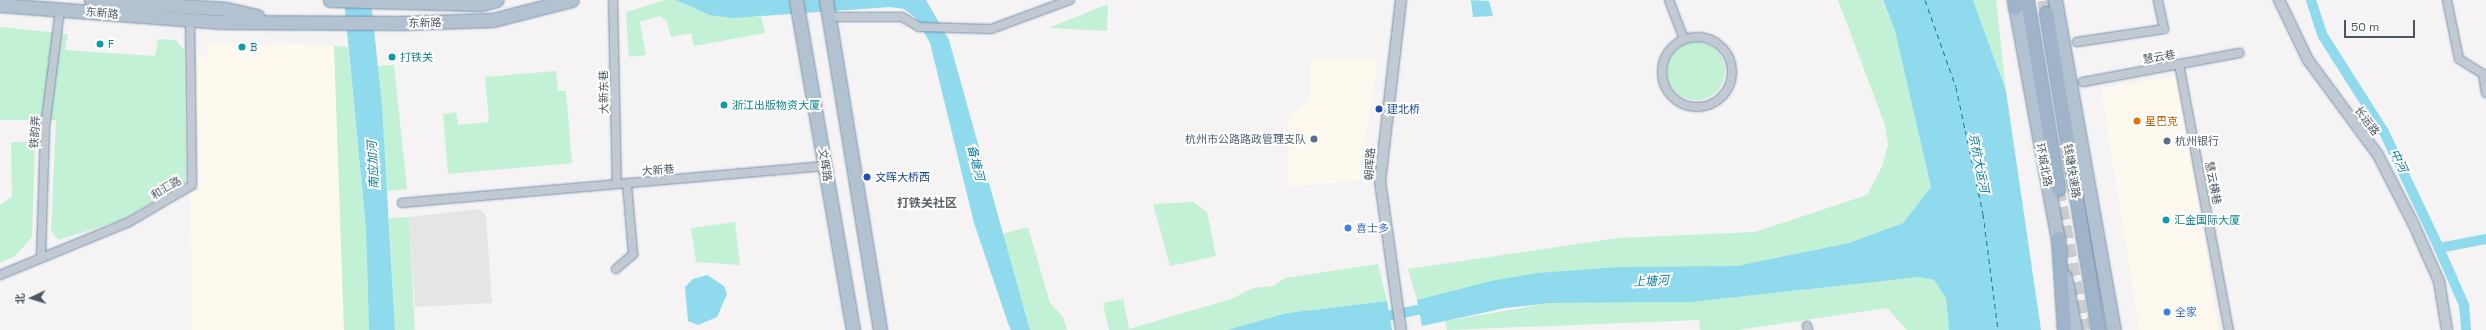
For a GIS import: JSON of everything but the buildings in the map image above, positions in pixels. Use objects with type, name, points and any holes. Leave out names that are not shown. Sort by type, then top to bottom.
[{"type":"highway","name":"钱塘快速路","points":[[2027,0],[2058,188]]},
{"type":"highway","name":"钱塘快速路","points":[[2046,13],[2099,330]]},
{"type":"highway","points":[[2058,238],[2064,330]]},
{"type":"main road","name":"东新路","points":[[91,0],[226,9],[276,21]]},
{"type":"main road","name":"东新路","points":[[336,0],[481,4],[496,0]]},
{"type":"main road","name":"东新路","points":[[0,5],[190,20],[374,22],[493,20],[571,0]]},
{"type":"main road","name":"文晖路","points":[[796,0],[826,166],[852,330]]},
{"type":"main road","points":[[826,0],[880,330]]},
{"type":"main road","points":[[2055,0],[2114,330]]},
{"type":"main road","name":"环城北路","points":[[2015,3],[2075,330]]},
{"type":"street","name":"大新东巷","points":[[613,0],[617,184]]},
{"type":"street","points":[[829,17],[902,17],[920,27],[946,29],[992,29],[1070,0]]},
{"type":"street","name":"朝晖路","points":[[1401,0],[1380,181],[1401,330]]},
{"type":"street","points":[[1669,0],[1684,39]]},
{"type":"street","points":[[2077,42],[2164,30],[2158,0]]},
{"type":"street","name":"长运路","points":[[2279,0],[2308,60],[2378,155],[2413,223],[2439,281],[2447,330]]},
{"type":"street","points":[[2447,0],[2459,59],[2485,74],[2486,92]]},
{"type":"street","name":"铁韵弄","points":[[41,257],[45,128],[60,10]]},
{"type":"street","name":"和汇路","points":[[0,275],[129,222],[192,185],[190,20]]},
{"type":"street","points":[[1702,37],[1714,40],[1729,58],[1731,82],[1726,93],[1706,106],[1695,108],[1679,102],[1666,91],[1662,80],[1664,57],[1684,39],[1702,37]]},
{"type":"street","name":"慧云巷","points":[[2083,82],[2239,53]]},
{"type":"street","name":"慧云横巷","points":[[2179,64],[2229,330]]},
{"type":"street","name":"大新巷","points":[[402,203],[826,166]]},
{"type":"street","points":[[616,269],[633,254],[627,184]]},
{"type":"shaded area","points":[[208,43],[334,46],[344,330],[192,330],[190,195],[199,189],[197,55],[207,55]]},
{"type":"shaded area","points":[[1311,59],[1378,59],[1359,181],[1287,187],[1289,116],[1309,101]]},
{"type":"shaded area","points":[[2178,76],[2218,330],[2139,330],[2101,88]]},
{"type":"shaded area","points":[[480,209],[486,216],[492,303],[415,307],[409,217]]},
{"type":"green space","points":[[666,0],[676,0],[709,15],[761,17],[765,33],[694,46],[691,33],[671,37],[667,21],[659,16],[640,22],[646,55],[629,57],[626,12]]},
{"type":"green space","points":[[1838,0],[1882,0],[1895,31],[1931,187],[1903,223],[1849,243],[1774,260],[1737,266],[1537,273],[1417,300],[1408,269],[1618,238],[1755,232],[1867,195],[1882,167],[1888,144],[1885,125]]},
{"type":"green space","points":[[1973,0],[1996,0],[2006,91]]},
{"type":"green space","points":[[1108,4],[1107,31],[1049,28]]},
{"type":"green space","points":[[0,27],[68,34],[65,50],[155,56],[158,39],[176,40],[184,50],[186,181],[122,220],[58,240],[51,231],[56,120],[0,120]]},
{"type":"green space","points":[[1690,42],[1702,42],[1717,50],[1725,65],[1725,77],[1717,92],[1702,100],[1690,100],[1675,92],[1667,77],[1667,65],[1675,50]]},
{"type":"green space","points":[[334,46],[348,47],[366,229],[369,330],[344,330]]},
{"type":"green space","points":[[394,65],[407,189],[387,191],[377,66]]},
{"type":"green space","points":[[556,71],[558,91],[566,91],[572,163],[448,174],[443,114],[456,112],[458,125],[489,122],[485,77]]},
{"type":"green space","points":[[11,142],[29,142],[35,146],[32,237],[15,256],[0,263],[0,205],[12,197]]},
{"type":"green space","points":[[1193,202],[1207,212],[1216,256],[1170,266],[1153,204]]},
{"type":"green space","points":[[409,217],[415,330],[395,330],[389,218]]},
{"type":"green space","points":[[735,222],[740,265],[696,262],[691,228]]},
{"type":"green space","points":[[1028,227],[1050,303],[1063,317],[1067,330],[1030,330],[1003,234]]},
{"type":"green space","points":[[1378,264],[1387,301],[1287,313],[1227,330],[1109,330],[1103,303],[1123,299],[1129,329],[1231,299],[1253,288],[1274,286],[1285,278]]},
{"type":"green space","points":[[1920,277],[1934,280],[1946,298],[1949,330],[1907,330],[1887,308],[1737,330],[1700,330],[1699,320],[1447,330],[1445,321],[1551,303],[1692,302]]},
{"type":"water","name":"南应加河","points":[[344,0],[371,0],[382,106],[395,330],[369,330],[366,229]]},
{"type":"water","name":"备塘河","points":[[676,0],[926,0],[949,40],[1030,330],[1011,330],[1009,326],[974,223],[930,43],[916,18],[904,9],[890,7],[734,18],[709,15]]},
{"type":"water","points":[[1471,0],[1489,1],[1493,16],[1473,17]]},
{"type":"water","name":"京杭大运河","points":[[1883,0],[1973,0],[2006,91],[2041,330],[1949,330],[1946,298],[1934,280],[1920,277],[1692,302],[1551,303],[1505,308],[1422,326],[1417,300],[1491,281],[1537,273],[1620,267],[1737,266],[1849,243],[1903,223],[1931,187],[1895,31]]},
{"type":"water","points":[[707,275],[724,286],[727,294],[717,317],[698,325],[688,321],[685,287],[693,279]]},
{"type":"water","points":[[1387,301],[1392,330],[1227,330],[1287,313]]},
{"type":"waterway","name":"中河","points":[[2311,0],[2323,36],[2384,132],[2439,248],[2464,305],[2466,330]]},
{"type":"waterway","points":[[2439,248],[2486,239]]},
{"type":"waterway","name":"上塘河","points":[[1377,318],[1432,307]]},
{"type":"ferry route","points":[[1925,0],[1956,87],[1983,214],[1998,330]]},
{"type":"tunnel","points":[[2044,0],[2046,13]]},
{"type":"tunnel","points":[[2058,188],[2084,330]]},
{"type":"place","name":"F","points":[[100,44]]},
{"type":"place","name":"B","points":[[242,47]]},
{"type":"place","name":"打铁关","points":[[392,57]]},
{"type":"place","name":"浙江出版物资大厦","points":[[724,105]]},
{"type":"place","name":"建北桥","points":[[1379,109]]},
{"type":"place","name":"星巴克","points":[[2137,121]]},
{"type":"place","name":"杭州市公路路政管理支队","points":[[1314,139]]},
{"type":"place","name":"杭州银行","points":[[2167,141]]},
{"type":"place","name":"文晖大桥西","points":[[867,177]]},
{"type":"place","name":"汇金国际大厦","points":[[2166,220]]},
{"type":"place","name":"喜士多","points":[[1348,228]]},
{"type":"place","name":"全家","points":[[2167,312]]},
{"type":"district","name":"打铁关社区","points":[[927,204]]}]
